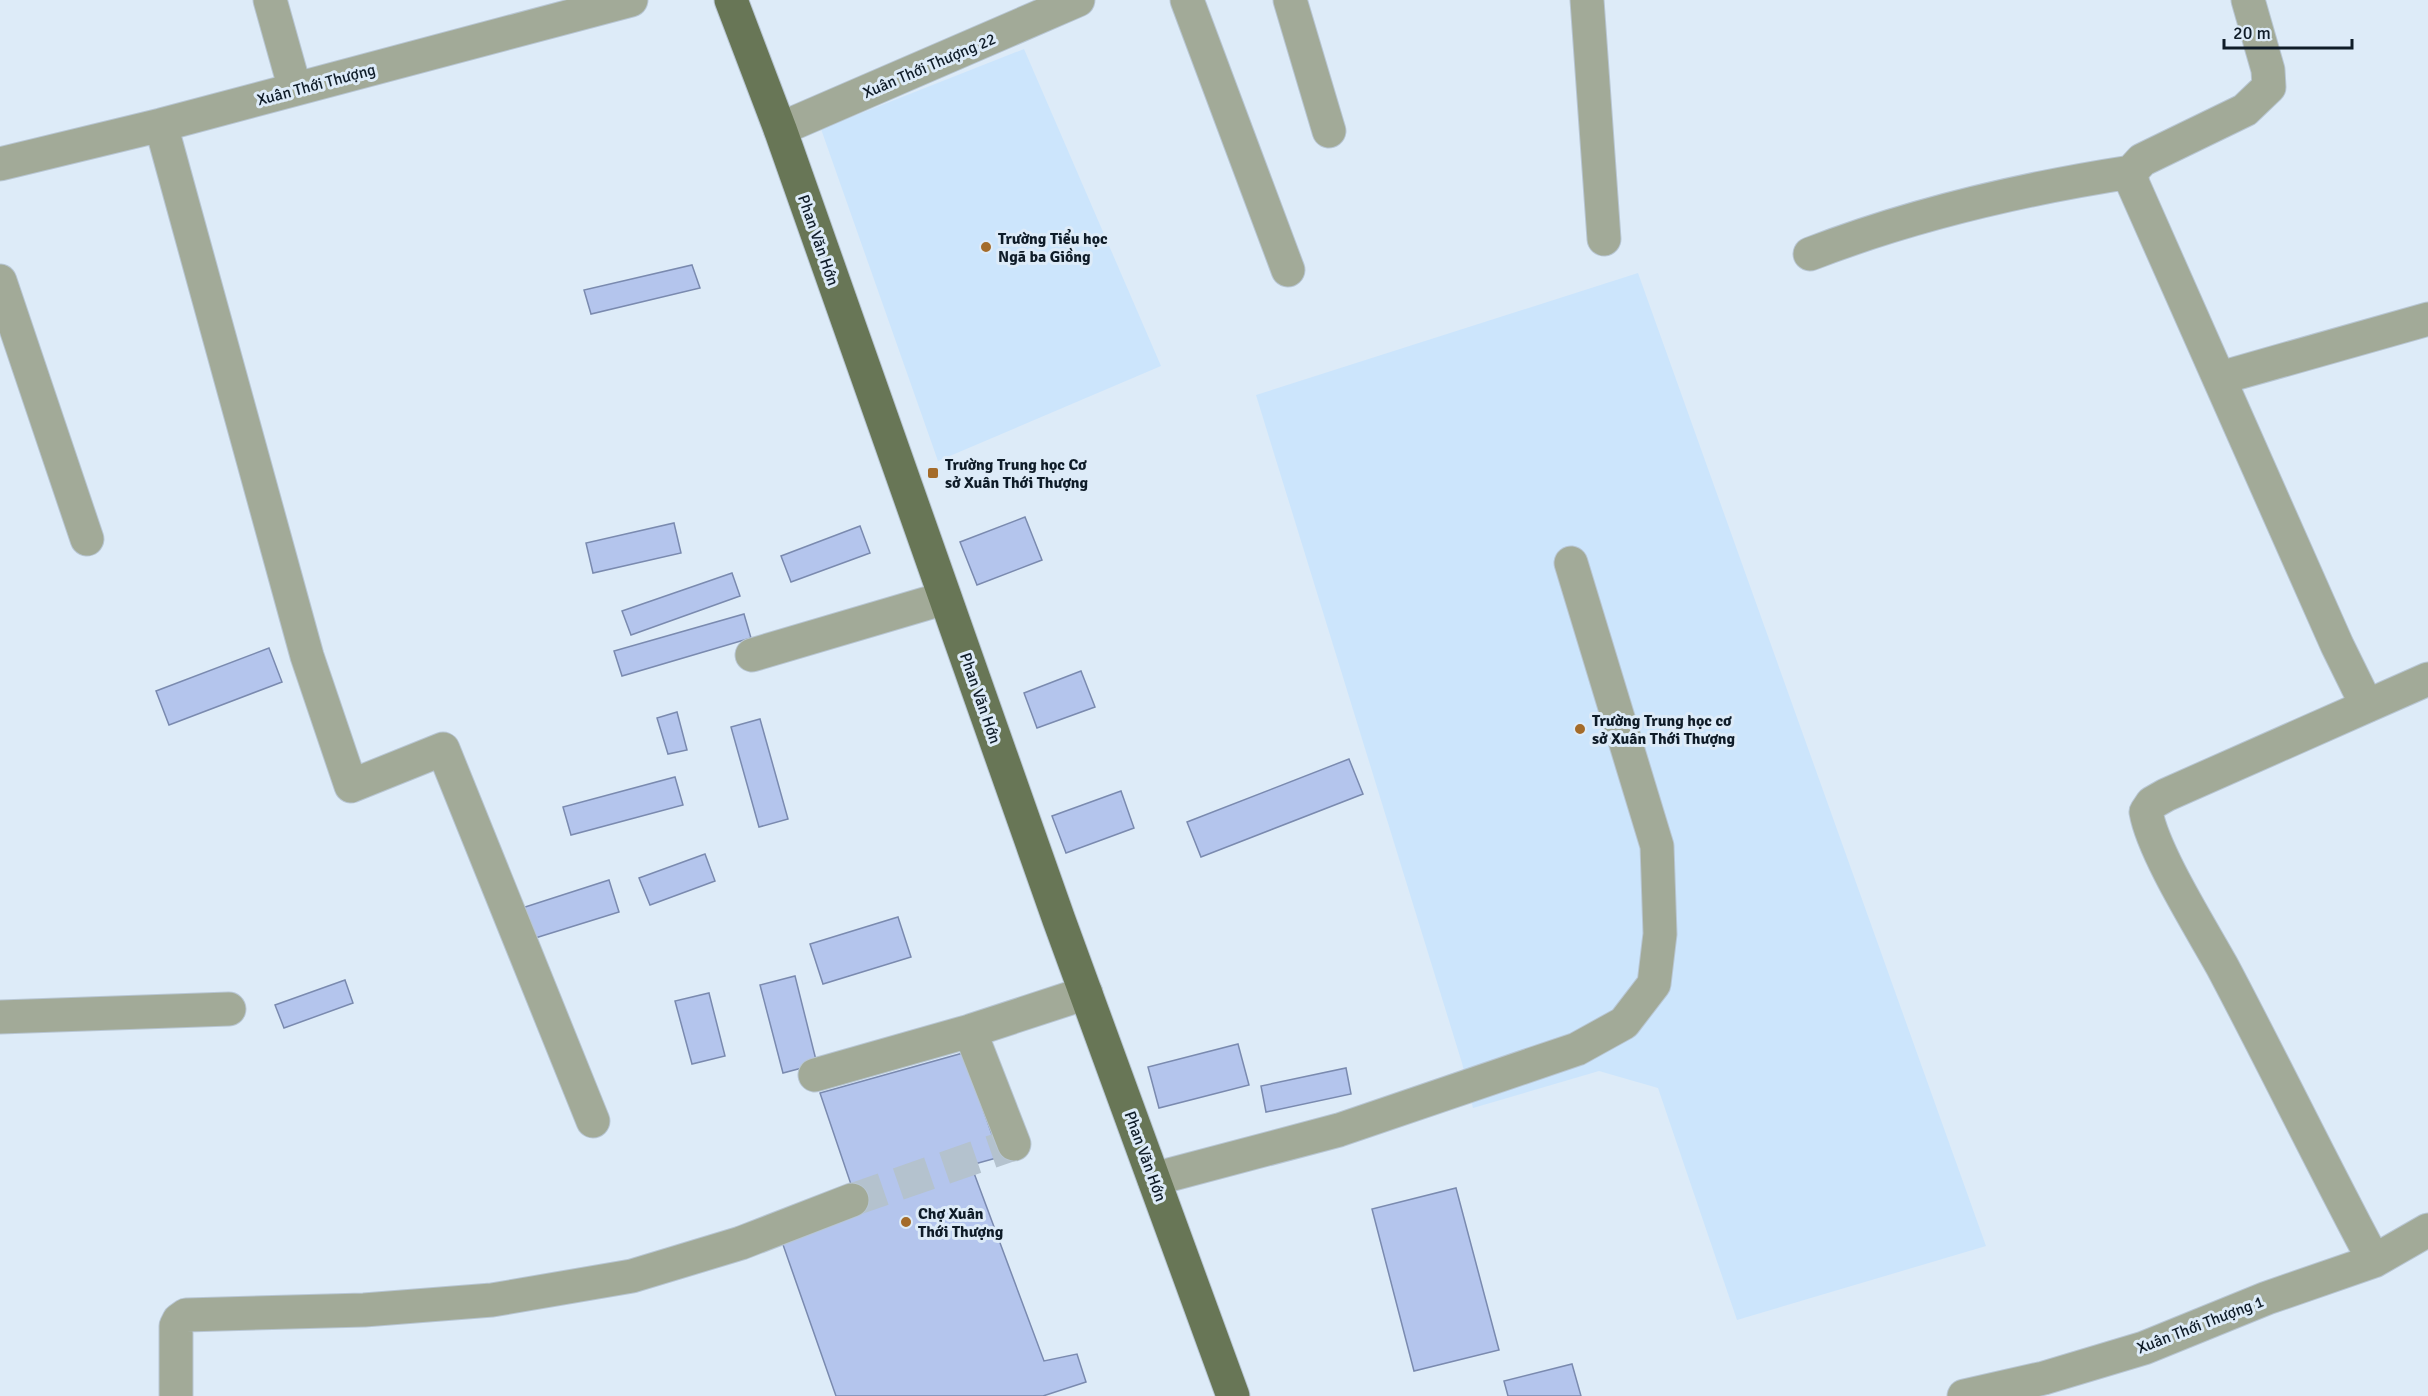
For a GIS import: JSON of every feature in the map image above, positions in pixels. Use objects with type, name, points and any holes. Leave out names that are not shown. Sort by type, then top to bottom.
[{"type":"main road","name":"Phan Văn Hớn","points":[[731,0],[780,129],[1086,993],[1233,1396]]},
{"type":"street","points":[[270,0],[295,89]]},
{"type":"street","name":"Xuân Thới Thượng","points":[[0,164],[161,125],[631,0]]},
{"type":"street","name":"Xuân Thới Thượng 22","points":[[780,129],[1078,0]]},
{"type":"street","points":[[1187,0],[1288,270]]},
{"type":"street","points":[[1290,0],[1329,130]]},
{"type":"street","points":[[1587,0],[1604,239]]},
{"type":"street","points":[[1810,254],[1871,231],[1976,201],[2131,172],[2142,160],[2245,110],[2269,87],[2268,70],[2248,0]]},
{"type":"street","points":[[161,125],[308,656],[351,786],[443,749],[593,1121]]},
{"type":"street","points":[[2131,172],[2133,184],[2156,242],[2220,378],[2337,645],[2367,706]]},
{"type":"street","points":[[0,281],[87,539]]},
{"type":"street","points":[[2220,378],[2428,319]]},
{"type":"street","points":[[1154,1179],[1339,1130],[1577,1049],[1624,1023],[1654,984],[1660,934],[1657,846],[1571,563]]},
{"type":"street","points":[[752,656],[945,598]]},
{"type":"street","points":[[2374,1261],[2276,1068],[2170,868],[2148,824],[2146,812],[2152,804],[2166,795],[2428,679]]},
{"type":"street","points":[[815,1075],[970,1031],[1086,993]]},
{"type":"street","points":[[0,1017],[229,1009]]},
{"type":"street","points":[[970,1031],[1014,1144]]},
{"type":"street","points":[[176,1396],[176,1326],[179,1320],[186,1315],[340,1311],[480,1300],[632,1276],[741,1243],[852,1200]]},
{"type":"street","name":"Xuân Thới Thượng 1","points":[[1964,1396],[2049,1387],[2267,1298],[2374,1261],[2428,1230]]},
{"type":"shaded area","name":"Trường Tiểu học Ngã ba Giồng","points":[[1024,49],[1161,366],[938,461],[821,129]]},
{"type":"shaded area","name":"Trường Trung học cơ sở Xuân Thới Thượng","points":[[1638,273],[1986,1246],[1737,1320],[1658,1088],[1599,1071],[1473,1108],[1462,1063],[1256,395]]},
{"type":"building","points":[[692,265],[700,288],[591,314],[584,290]]},
{"type":"building","points":[[1025,517],[1042,560],[977,585],[960,542]]},
{"type":"building","points":[[674,523],[681,553],[593,573],[586,543]]},
{"type":"building","points":[[860,526],[870,553],[791,582],[781,556]]},
{"type":"building","points":[[732,573],[740,596],[631,635],[622,611]]},
{"type":"building","points":[[744,614],[751,638],[622,676],[614,651]]},
{"type":"building","points":[[269,648],[282,682],[169,725],[156,691]]},
{"type":"building","points":[[1081,671],[1095,707],[1037,728],[1024,693]]},
{"type":"building","points":[[677,712],[687,750],[668,754],[657,718]]},
{"type":"building","points":[[760,719],[788,819],[759,827],[731,727]]},
{"type":"building","points":[[1349,759],[1363,794],[1201,857],[1187,822]]},
{"type":"building","points":[[675,777],[683,805],[571,835],[563,807]]},
{"type":"building","points":[[1121,791],[1134,828],[1066,853],[1052,816]]},
{"type":"building","points":[[705,854],[715,881],[650,905],[639,878]]},
{"type":"building","points":[[609,880],[619,912],[532,939],[522,908]]},
{"type":"building","points":[[898,917],[911,957],[823,984],[810,944]]},
{"type":"building","points":[[795,976],[817,1064],[783,1073],[760,985]]},
{"type":"building","points":[[345,980],[353,1003],[284,1028],[275,1005]]},
{"type":"building","points":[[709,993],[725,1056],[692,1064],[675,1001]]},
{"type":"building","points":[[1238,1044],[1249,1085],[1159,1108],[1148,1067]]},
{"type":"building","name":"Chợ Xuân Thới Thượng","points":[[963,1053],[1000,1157],[971,1165],[1044,1361],[1077,1354],[1086,1382],[1043,1396],[836,1396],[781,1239],[858,1205],[820,1093]]},
{"type":"building","points":[[1346,1068],[1351,1094],[1266,1112],[1261,1086]]},
{"type":"building","points":[[1456,1188],[1499,1350],[1414,1371],[1372,1209]]},
{"type":"building","points":[[1572,1364],[1581,1396],[1508,1396],[1504,1381]]},
{"type":"tunnel","points":[[852,1200],[1014,1144]]},
{"type":"place","name":"Trường Tiểu học Ngã ba Giồng","points":[[986,247]]},
{"type":"place","name":"Trường Trung học Cơ sở Xuân Thới Thượng","points":[[933,473]]},
{"type":"place","name":"Trường Trung học cơ sở Xuân Thới Thượng","points":[[1580,729]]},
{"type":"place","name":"Chợ Xuân Thới Thượng","points":[[906,1222]]}]
